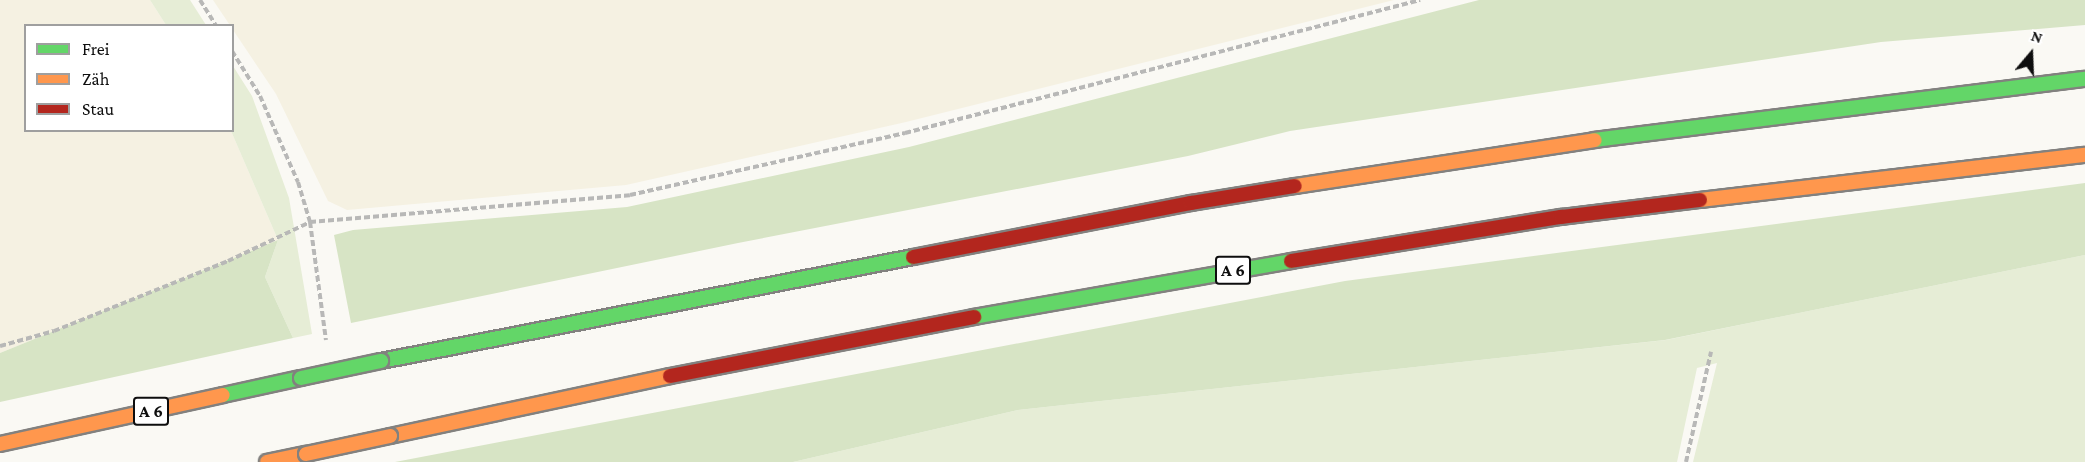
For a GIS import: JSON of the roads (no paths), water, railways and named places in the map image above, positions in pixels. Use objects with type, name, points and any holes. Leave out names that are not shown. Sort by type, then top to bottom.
[{"type":"highway","name":"A 6","points":[[0,444],[381,361],[1191,202],[1543,146],[2085,80]]},
{"type":"highway","name":"A 6","points":[[267,462],[781,353],[1185,278],[1561,218],[1945,170],[2085,155]]}]
